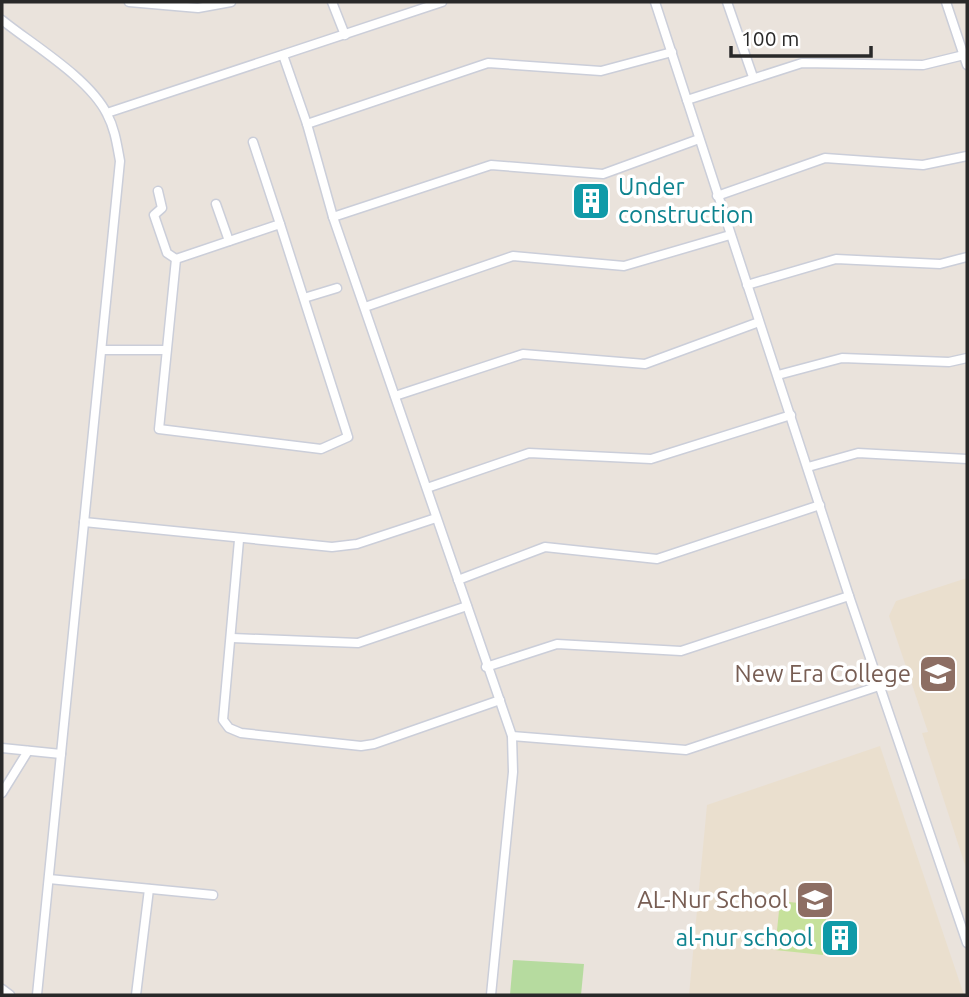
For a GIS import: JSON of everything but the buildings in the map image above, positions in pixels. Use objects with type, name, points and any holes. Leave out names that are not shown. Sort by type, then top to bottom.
[{"type":"street","points":[[129,2],[198,8],[231,2]]},
{"type":"street","points":[[332,2],[345,35]]},
{"type":"street","points":[[107,113],[438,2]]},
{"type":"street","points":[[655,2],[849,596],[967,943]]},
{"type":"street","points":[[727,2],[753,77]]},
{"type":"street","points":[[946,2],[967,65]]},
{"type":"street","points":[[2,20],[87,88],[107,113],[115,134],[120,175],[37,995]]},
{"type":"street","points":[[307,124],[488,63],[601,71],[672,52]]},
{"type":"street","points":[[283,55],[307,124],[333,217],[512,736],[513,772],[491,995]]},
{"type":"street","points":[[687,100],[803,63],[923,65],[964,55]]},
{"type":"street","points":[[333,217],[491,165],[603,174],[699,139]]},
{"type":"street","points":[[176,259],[158,428],[324,449],[348,437],[349,433],[253,142]]},
{"type":"street","points":[[717,196],[825,158],[923,165],[967,156]]},
{"type":"street","points":[[158,191],[162,208],[153,215],[167,253],[176,259]]},
{"type":"street","points":[[216,204],[229,241]]},
{"type":"street","points":[[176,259],[280,224]]},
{"type":"street","points":[[365,307],[513,256],[624,266],[730,235]]},
{"type":"street","points":[[747,285],[836,259],[940,264],[967,257]]},
{"type":"street","points":[[304,298],[337,288]]},
{"type":"street","points":[[395,396],[523,354],[645,364],[759,322]]},
{"type":"street","points":[[102,350],[165,350]]},
{"type":"street","points":[[778,375],[842,358],[949,362],[967,358]]},
{"type":"street","points":[[427,488],[529,453],[651,459],[791,415]]},
{"type":"street","points":[[808,467],[858,453],[967,459]]},
{"type":"street","points":[[458,580],[545,547],[657,559],[820,505]]},
{"type":"street","points":[[84,522],[239,540],[345,546],[436,518]]},
{"type":"street","points":[[239,540],[223,720],[229,728],[241,733],[349,746],[374,744],[500,700]]},
{"type":"street","points":[[486,667],[557,644],[681,651],[849,596]]},
{"type":"street","points":[[232,638],[358,643],[467,606]]},
{"type":"street","points":[[512,736],[687,750],[879,686]]},
{"type":"street","points":[[2,748],[61,754]]},
{"type":"street","points":[[2,793],[28,751]]},
{"type":"street","points":[[49,879],[213,895]]},
{"type":"street","points":[[136,995],[149,889]]},
{"type":"street","points":[[2,989],[10,995]]},
{"type":"shaded area","name":"New Era College","points":[[967,578],[967,871],[922,733],[928,732],[889,616],[896,601]]},
{"type":"shaded area","name":"AL-Nur School","points":[[880,746],[964,995],[689,995],[707,805]]},
{"type":"green space","points":[[780,901],[827,906],[823,955],[775,950]]},
{"type":"green space","points":[[513,960],[584,964],[581,995],[510,995]]},
{"type":"place","name":"Under construction","points":[[591,201]]},
{"type":"place","name":"New Era College","points":[[938,674]]},
{"type":"place","name":"AL-Nur School","points":[[815,900]]},
{"type":"place","name":"al-nur school","points":[[840,938]]}]
